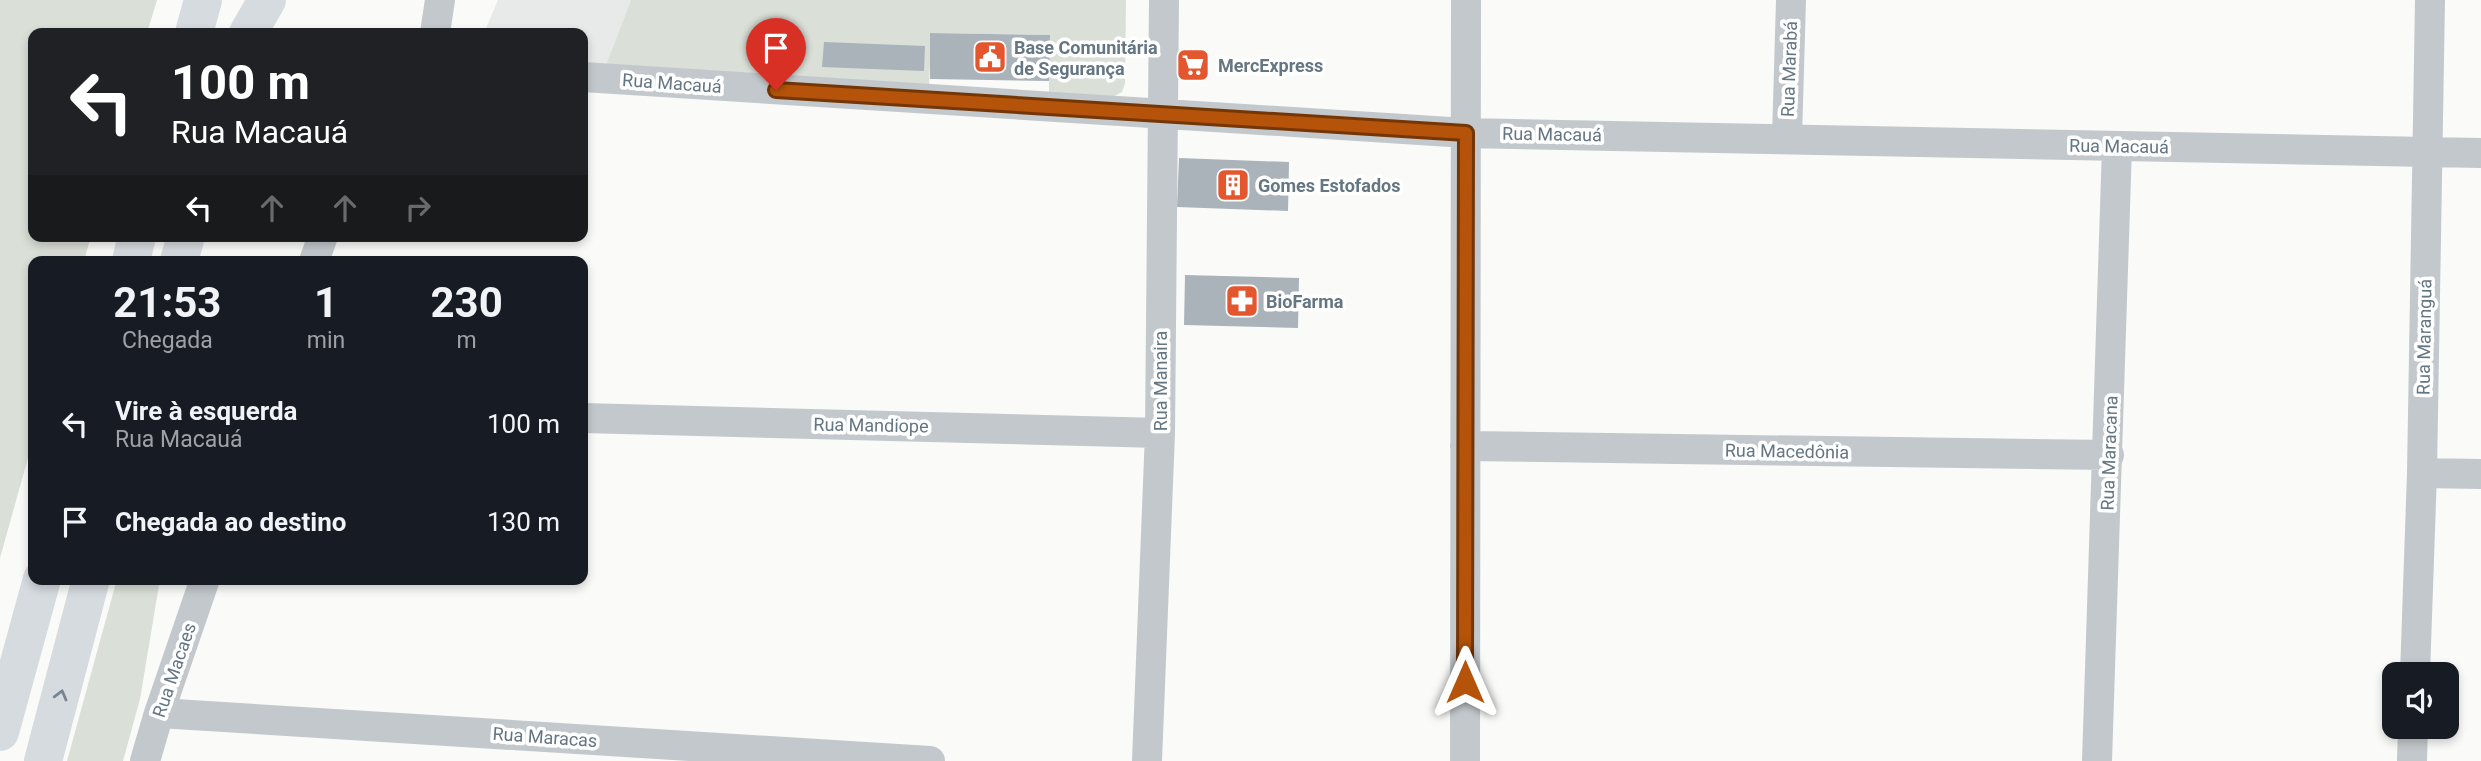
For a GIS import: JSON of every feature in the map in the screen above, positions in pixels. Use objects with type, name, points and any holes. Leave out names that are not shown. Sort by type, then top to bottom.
[{"type":"main road","points":[[195,28],[203,0]]},
{"type":"main road","points":[[251,28],[267,0]]},
{"type":"main road","points":[[0,732],[40,585]]},
{"type":"main road","points":[[43,761],[89,585]]},
{"type":"street","points":[[436,28],[440,0]]},
{"type":"street","name":"Rua Manaira","points":[[1147,761],[1160,433],[1164,0]]},
{"type":"street","points":[[1465,761],[1466,0]]},
{"type":"street","name":"Rua Marabá","points":[[1787,138],[1791,0]]},
{"type":"street","name":"Rua Maranguá","points":[[2415,662],[2422,473],[2430,0]]},
{"type":"street","name":"Rua Macauá","points":[[588,78],[1466,133],[2481,153]]},
{"type":"street","name":"Rua Maracana","points":[[2097,761],[2118,146]]},
{"type":"street","name":"Rua Mandiope","points":[[588,418],[1160,433]]},
{"type":"street","name":"Rua Macedônia","points":[[1465,446],[2109,455]]},
{"type":"street","points":[[2422,473],[2481,474]]},
{"type":"street","name":"Rua Macaes","points":[[145,761],[203,585]]},
{"type":"street","name":"Rua Maracas","points":[[159,713],[930,761]]},
{"type":"street","points":[[2412,761],[2413,739]]},
{"type":"shaded area","points":[[0,0],[157,0],[149,28],[28,28],[28,242],[89,242],[85,256],[28,256],[28,458],[0,558]]},
{"type":"shaded area","points":[[498,0],[631,0],[604,70],[588,68],[588,28],[486,28]]},
{"type":"shaded area","points":[[631,0],[1126,0],[1125,83],[1122,92],[1114,96],[1049,94],[1049,35],[931,33],[929,88],[604,70]]},
{"type":"shaded area","points":[[115,585],[159,585],[140,699],[123,761],[67,761]]},
{"type":"building","name":"Base Comunitária de Segurança","points":[[930,33],[1050,35],[1049,81],[930,79]]},
{"type":"building","points":[[824,42],[925,46],[924,71],[822,67]]},
{"type":"building","name":"Gomes Estofados","points":[[1179,158],[1289,162],[1288,211],[1177,207]]},
{"type":"building","name":"BioFarma","points":[[1185,275],[1299,278],[1298,328],[1184,325]]},
{"type":"place","name":"Base Comunitária de Segurança","points":[[990,57]]},
{"type":"place","name":"MercExpress","points":[[1193,65]]},
{"type":"place","name":"Gomes Estofados","points":[[1233,185]]},
{"type":"place","name":"BioFarma","points":[[1242,301]]},
{"type":"route","points":[[776,90],[1466,133],[1465,682]]}]
